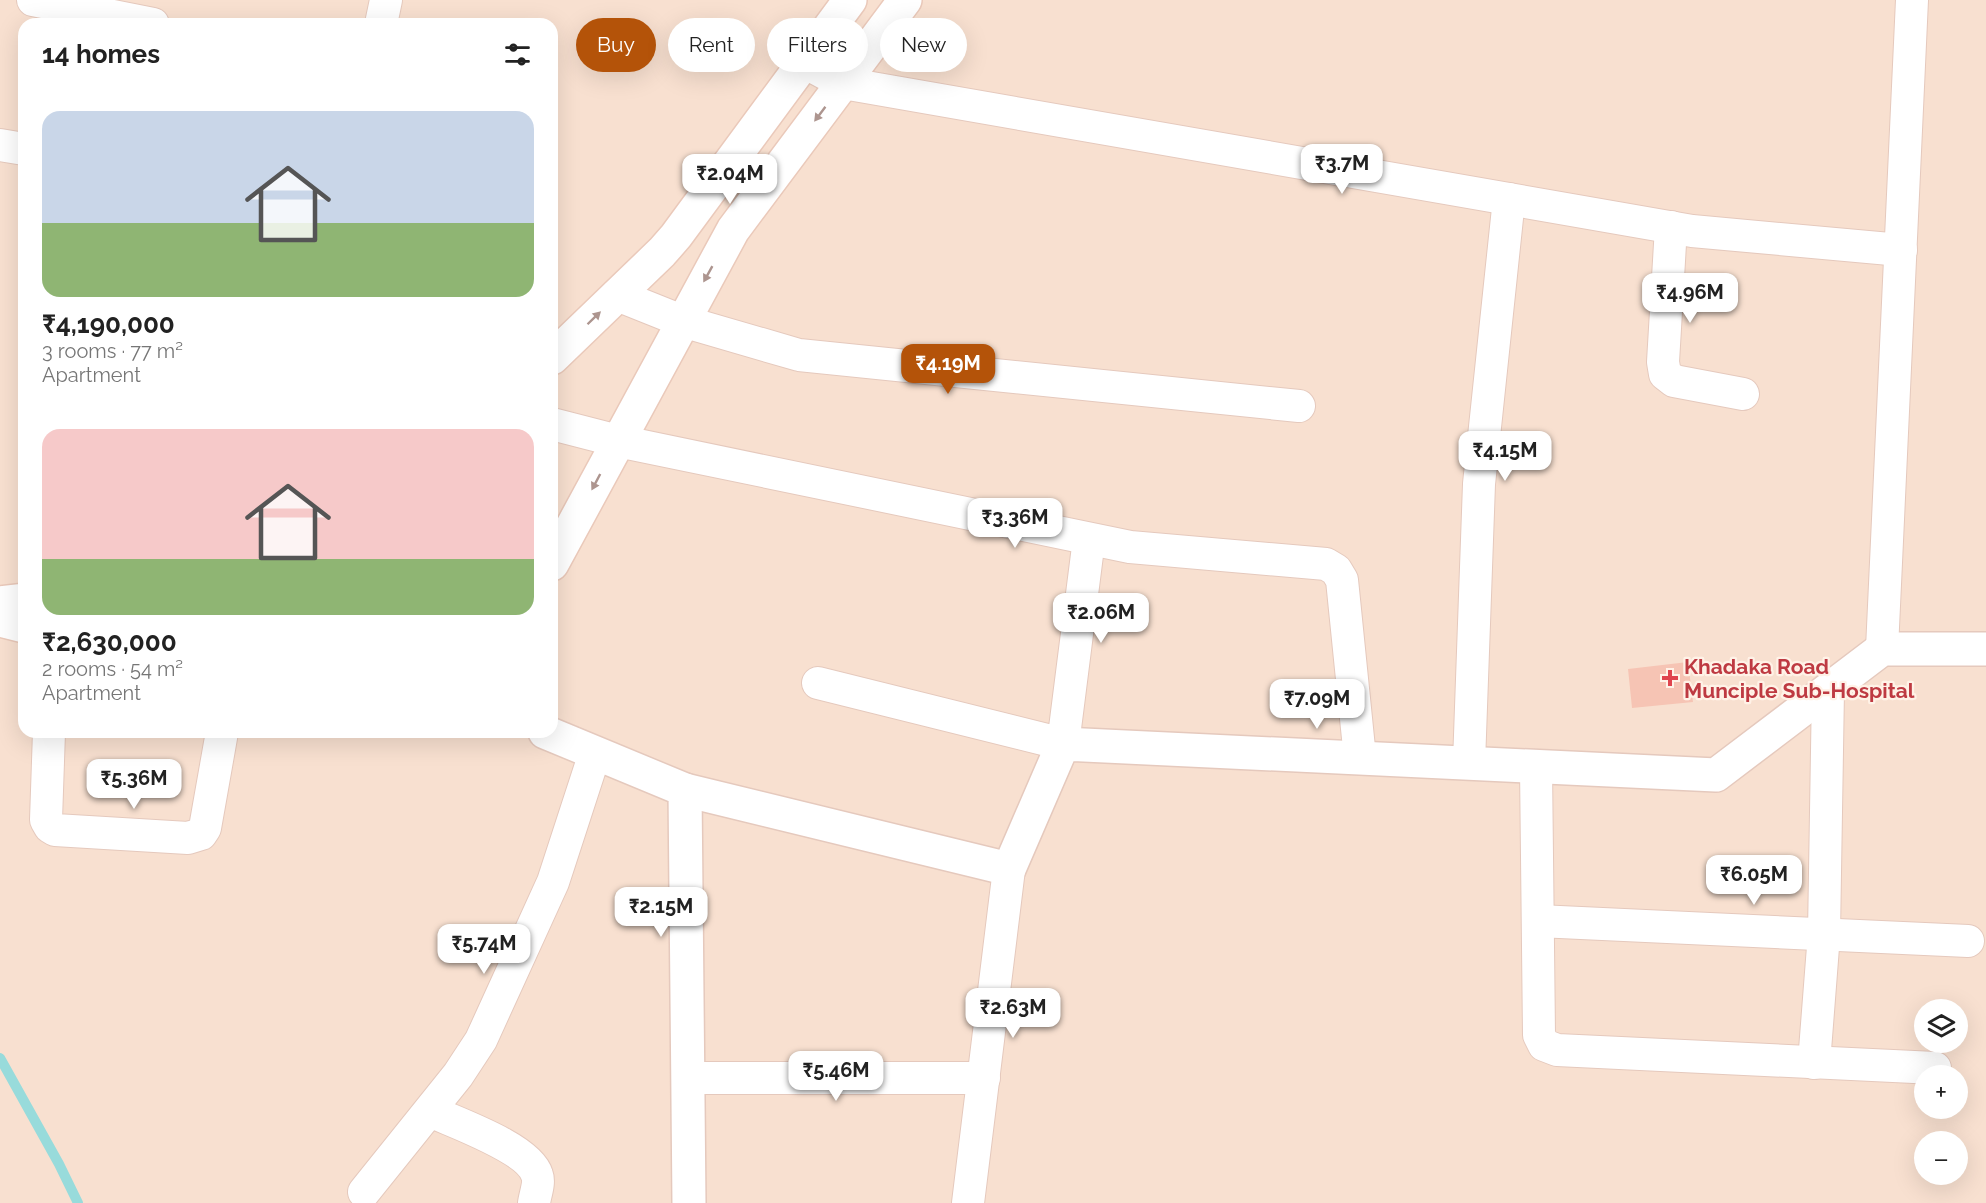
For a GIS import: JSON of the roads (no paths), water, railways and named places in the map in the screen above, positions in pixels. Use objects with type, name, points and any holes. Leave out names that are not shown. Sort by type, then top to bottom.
[{"type":"street","points":[[33,0],[124,18]]},
{"type":"street","points":[[382,18],[386,0]]},
{"type":"street","points":[[558,553],[733,230],[905,0]]},
{"type":"street","points":[[1882,649],[1912,0]]},
{"type":"street","points":[[831,18],[841,1]]},
{"type":"street","points":[[558,352],[676,236],[797,72]]},
{"type":"street","points":[[823,72],[843,83],[1671,227],[1901,250]]},
{"type":"street","points":[[0,145],[18,148]]},
{"type":"street","points":[[1469,763],[1479,484],[1509,199]]},
{"type":"street","points":[[1671,227],[1663,362],[1665,374],[1674,381],[1743,394]]},
{"type":"street","points":[[617,295],[682,321],[799,355],[1299,406]]},
{"type":"street","points":[[558,426],[618,441],[1130,548],[1326,564],[1336,570],[1342,580],[1360,758]]},
{"type":"street","points":[[968,1203],[1009,869],[1063,744],[1089,539]]},
{"type":"street","points":[[0,603],[18,601]]},
{"type":"street","points":[[0,620],[18,624]]},
{"type":"street","points":[[818,683],[1063,744],[1716,775],[1882,649],[1986,649]]},
{"type":"street","points":[[1814,1062],[1824,934],[1828,690]]},
{"type":"street","points":[[558,737],[685,790],[1009,869]]},
{"type":"street","points":[[49,738],[46,820],[50,827],[55,830],[188,838],[201,834],[205,828],[221,738]]},
{"type":"street","points":[[364,1192],[430,1112],[481,1040],[553,882],[595,753]]},
{"type":"street","points":[[1536,766],[1539,1035],[1544,1045],[1557,1050],[1914,1067]]},
{"type":"street","points":[[685,790],[689,1203]]},
{"type":"street","points":[[1538,921],[1968,941]]},
{"type":"street","points":[[688,1077],[984,1078]]},
{"type":"street","points":[[430,1112],[513,1149],[533,1164],[538,1178],[534,1203]]},
{"type":"waterway","points":[[0,1058],[78,1203]]},
{"type":"place","name":"Khadaka Road Munciple Sub-Hospital","points":[[1670,678]]}]
